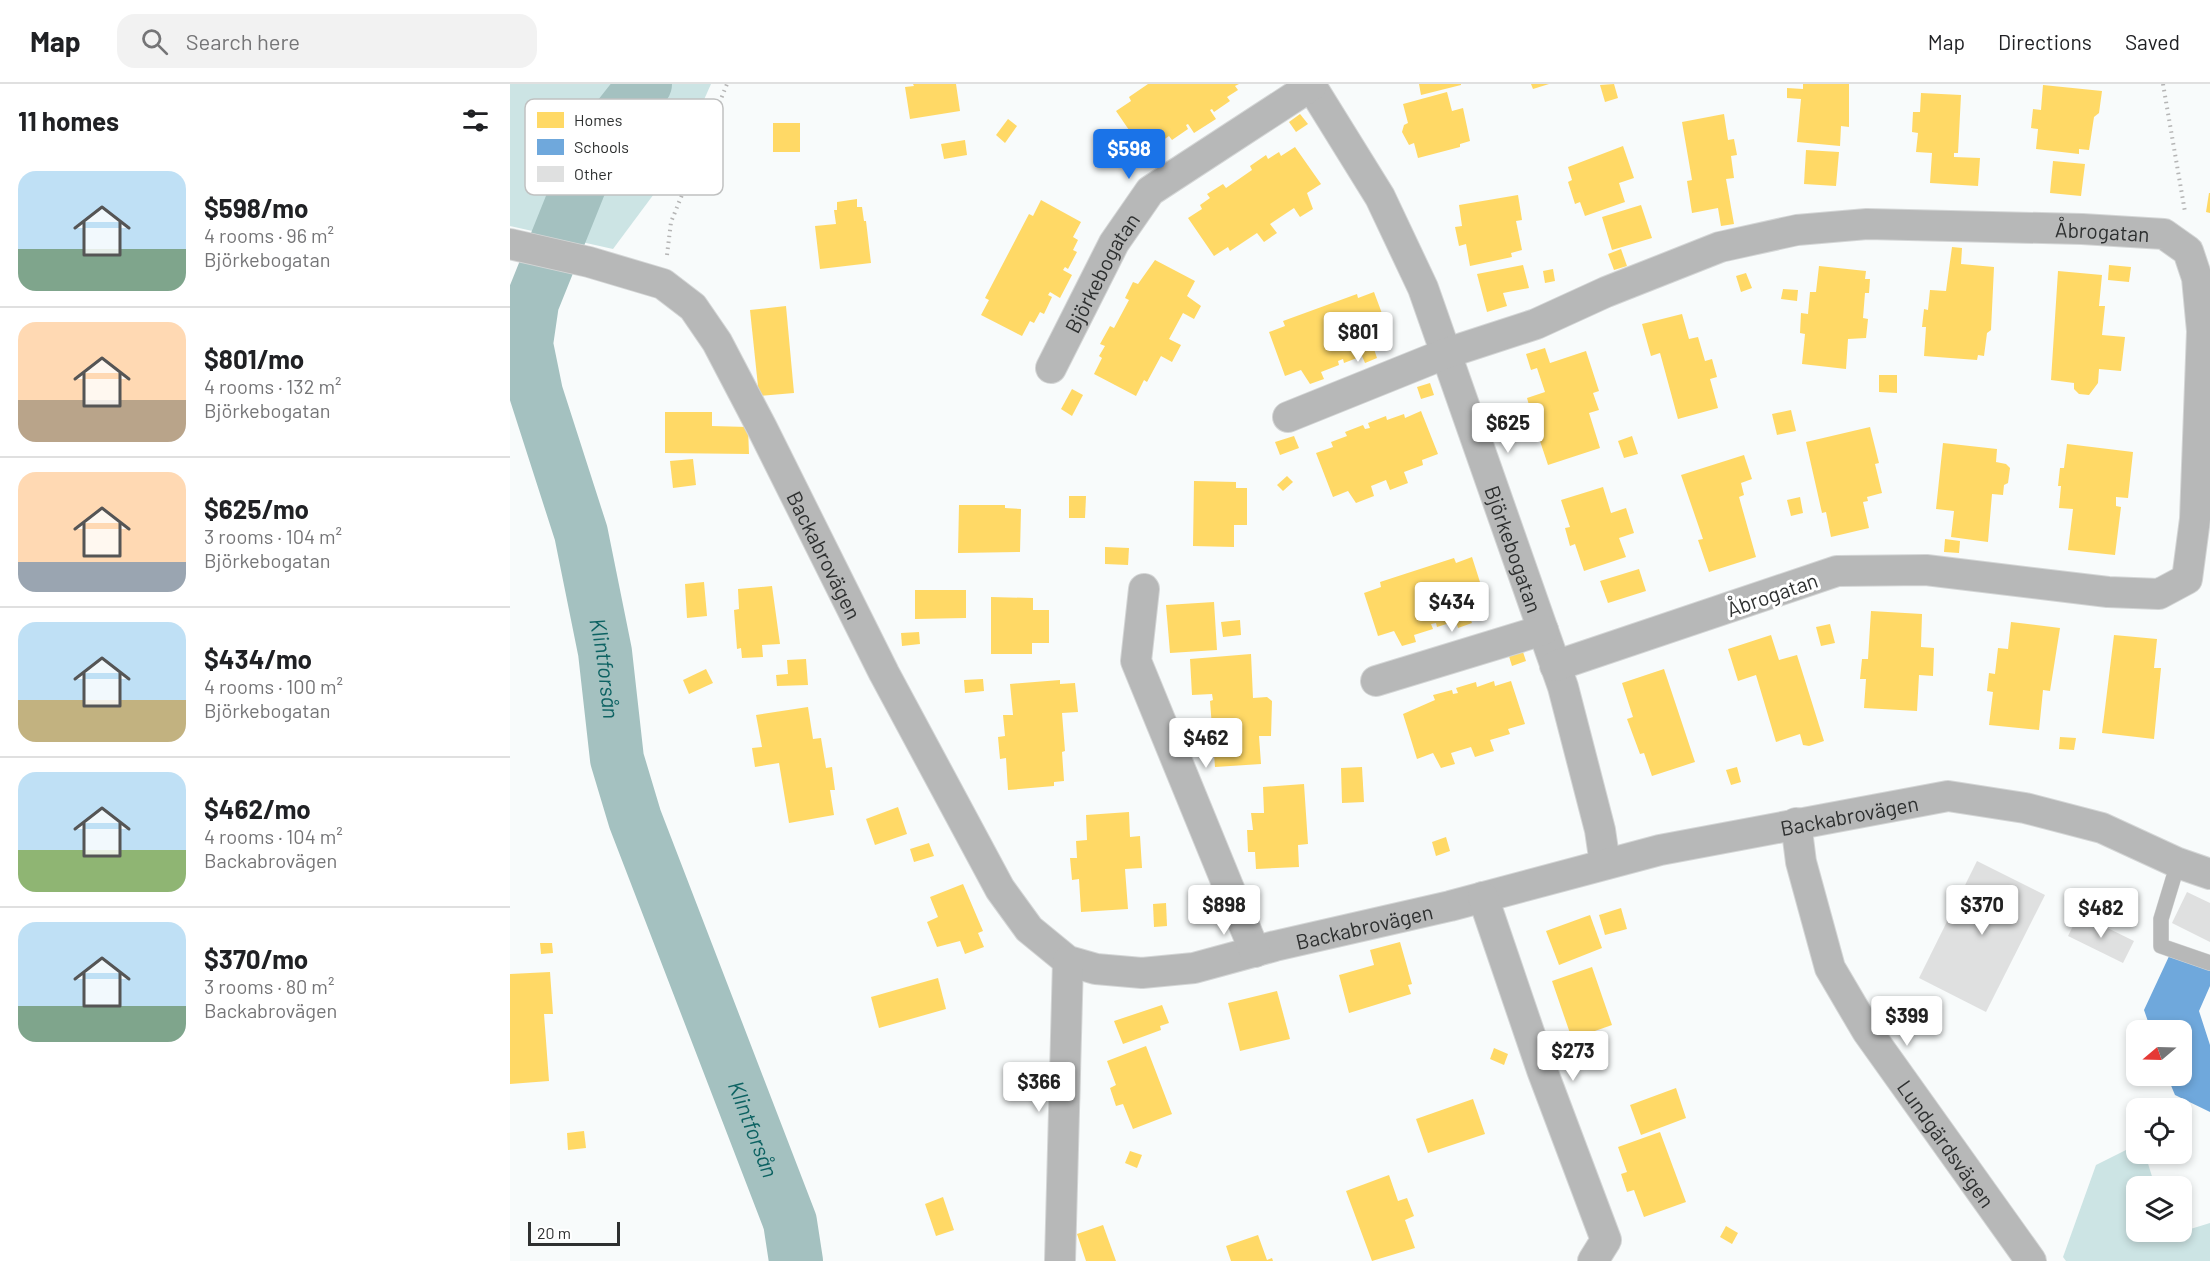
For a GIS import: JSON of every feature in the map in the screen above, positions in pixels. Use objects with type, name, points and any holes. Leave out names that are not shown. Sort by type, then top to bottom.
[{"type":"street","name":"Björkebogatan","points":[[1051,368],[1114,243],[1150,191],[1318,88],[1380,196],[1423,288],[1556,666],[1597,819],[1605,864]]},
{"type":"street","name":"Åbrogatan","points":[[1288,417],[1447,353],[1536,324],[1606,292],[1720,247],[1797,230],[1867,224],[2082,229],[2164,234],[2188,251],[2197,278],[2202,331],[2195,519],[2187,579],[2158,594],[2108,592],[1926,570],[1837,571],[1556,666]]},
{"type":"street","name":"Backabrovägen","points":[[510,244],[589,262],[663,284],[693,307],[717,342],[884,673],[1000,890],[1029,929],[1068,961],[1096,969],[1143,973],[1194,969],[1660,850],[1948,795],[2025,808],[2102,828],[2178,863],[2210,874]]},
{"type":"street","points":[[1144,589],[1136,662],[1255,952]]},
{"type":"street","points":[[1376,681],[1543,630]]},
{"type":"street","name":"Lundgärdsvägen","points":[[1796,823],[1802,862],[1830,968],[1867,1031],[2031,1261]]},
{"type":"street","points":[[1483,897],[1542,1070],[1606,1240],[1593,1261]]},
{"type":"street","points":[[1060,1261],[1068,961]]},
{"type":"lane","points":[[2178,863],[2161,919],[2161,946],[2210,963]]},
{"type":"path","points":[[721,99],[727,84]]},
{"type":"path","points":[[2163,84],[2186,214],[2188,251]]},
{"type":"path","points":[[663,284],[671,222],[682,195]]},
{"type":"shaded area","points":[[510,84],[711,84],[704,99],[525,99],[525,195],[653,195],[613,249],[510,226]]},
{"type":"shaded area","points":[[2126,1150],[2126,1164],[2148,1164],[2152,1176],[2126,1176],[2126,1242],[2192,1242],[2192,1229],[2210,1223],[2210,1261],[2066,1261],[2063,1257],[2096,1165]]},
{"type":"building: Homes","points":[[913,84],[956,84],[960,111],[910,119],[905,87],[914,86]]},
{"type":"building: Homes","points":[[1148,84],[1239,84],[1235,86],[1238,90],[1227,97],[1230,101],[1214,112],[1210,110],[1216,119],[1194,133],[1188,124],[1186,125],[1188,129],[1172,140],[1169,136],[1159,143],[1156,140],[1142,149],[1116,111],[1131,101],[1129,97]]},
{"type":"building: Homes","points":[[1419,84],[1461,84],[1461,85],[1421,95]]},
{"type":"building: Homes","points":[[1531,84],[1549,84],[1533,89]]},
{"type":"building: Homes","points":[[1614,84],[1618,98],[1605,102],[1600,85]]},
{"type":"building: Homes","points":[[1803,84],[1849,84],[1849,127],[1841,126],[1840,146],[1797,142],[1801,99],[1787,98],[1787,88],[1803,89]]},
{"type":"building: Homes","points":[[2043,85],[2102,91],[2099,113],[2094,117],[2089,150],[2079,149],[2079,154],[2036,149],[2038,129],[2031,128],[2033,109],[2041,110]]},
{"type":"building: Homes","points":[[1447,92],[1452,111],[1463,108],[1470,141],[1460,144],[1460,147],[1418,158],[1414,143],[1409,145],[1402,132],[1404,125],[1408,123],[1403,104]]},
{"type":"building: Homes","points":[[1921,93],[1961,95],[1958,153],[1954,153],[1954,157],[1980,158],[1978,186],[1930,183],[1932,153],[1916,152],[1918,133],[1912,132],[1913,112],[1920,112]]},
{"type":"building: Homes","points":[[1300,114],[1308,124],[1296,132],[1289,122]]},
{"type":"building: Homes","points":[[1724,114],[1728,140],[1734,139],[1737,155],[1731,156],[1734,178],[1726,179],[1734,224],[1721,226],[1718,208],[1692,213],[1687,181],[1692,180],[1682,122]]},
{"type":"building: Homes","points":[[1008,119],[1017,126],[1005,143],[996,135]]},
{"type":"building: Homes","points":[[773,123],[800,123],[800,152],[773,152]]},
{"type":"building: Homes","points":[[965,140],[967,155],[944,159],[941,144]]},
{"type":"building: Homes","points":[[1623,146],[1634,178],[1619,183],[1625,202],[1585,216],[1580,202],[1575,204],[1568,182],[1572,180],[1568,167]]},
{"type":"building: Homes","points":[[1295,147],[1321,184],[1307,193],[1313,209],[1300,217],[1294,208],[1270,224],[1277,233],[1264,242],[1257,233],[1230,251],[1228,247],[1214,256],[1188,218],[1202,209],[1200,205],[1210,198],[1207,194],[1223,184],[1226,188],[1252,170],[1250,166],[1266,155],[1268,159],[1279,152],[1281,156]]},
{"type":"building: Homes","points":[[1806,150],[1839,152],[1836,186],[1804,184]]},
{"type":"building: Homes","points":[[2053,161],[2085,164],[2081,196],[2050,193]]},
{"type":"building: Homes","points":[[2210,193],[2210,213],[2206,212]]},
{"type":"building: Homes","points":[[1518,195],[1522,220],[1516,221],[1522,250],[1511,253],[1512,257],[1470,266],[1466,244],[1459,246],[1455,227],[1462,226],[1459,205]]},
{"type":"building: Homes","points":[[857,199],[857,207],[862,207],[864,221],[866,221],[871,263],[820,269],[815,226],[836,224],[834,210],[837,210],[837,202]]},
{"type":"building: Homes","points":[[1041,200],[1081,222],[1073,237],[1078,240],[1073,250],[1077,252],[1068,269],[1065,267],[1063,270],[1072,275],[1060,298],[1050,292],[1048,295],[1052,297],[1044,314],[1040,312],[1034,323],[1030,321],[1022,336],[981,315],[989,300],[985,298],[1029,214],[1033,216]]},
{"type":"building: Homes","points":[[1641,205],[1652,238],[1612,250],[1602,217]]},
{"type":"building: Homes","points":[[1952,247],[1962,248],[1961,264],[1994,267],[1991,330],[1987,333],[1984,356],[1978,355],[1977,360],[1924,356],[1926,327],[1922,327],[1924,309],[1928,310],[1930,290],[1946,291]]},
{"type":"building: Homes","points":[[1621,249],[1627,266],[1614,270],[1608,254]]},
{"type":"building: Homes","points":[[1155,260],[1195,281],[1187,296],[1201,306],[1194,319],[1183,313],[1169,339],[1181,345],[1172,362],[1161,356],[1147,382],[1144,380],[1136,396],[1094,374],[1102,358],[1099,356],[1105,346],[1100,344],[1110,326],[1114,328],[1129,300],[1125,298],[1133,282],[1138,284]]},
{"type":"building: Homes","points":[[1523,265],[1529,288],[1503,293],[1507,306],[1487,312],[1477,274]]},
{"type":"building: Homes","points":[[2109,265],[2131,267],[2129,282],[2108,280]]},
{"type":"building: Homes","points":[[1819,266],[1866,271],[1865,279],[1870,279],[1869,293],[1865,293],[1863,318],[1868,319],[1866,338],[1848,339],[1846,369],[1802,364],[1805,334],[1800,333],[1801,313],[1808,314],[1810,292],[1816,292]]},
{"type":"building: Homes","points":[[1553,269],[1555,281],[1545,283],[1543,271]]},
{"type":"building: Homes","points":[[2058,271],[2102,275],[2099,306],[2105,306],[2102,335],[2125,337],[2121,371],[2099,369],[2098,383],[2089,395],[2079,394],[2074,389],[2074,383],[2051,380]]},
{"type":"building: Homes","points":[[1746,273],[1752,288],[1741,292],[1736,276]]},
{"type":"building: Homes","points":[[1783,289],[1798,290],[1797,301],[1781,299]]},
{"type":"building: Homes","points":[[1374,292],[1390,335],[1375,341],[1377,345],[1373,346],[1377,358],[1365,363],[1362,356],[1344,363],[1343,359],[1338,361],[1339,365],[1321,372],[1324,379],[1310,384],[1301,370],[1285,376],[1269,332],[1285,326],[1283,321],[1357,294],[1358,298]]},
{"type":"building: Homes","points":[[786,306],[794,393],[759,396],[750,310]]},
{"type":"building: Homes","points":[[1682,314],[1689,339],[1698,337],[1705,361],[1712,359],[1717,377],[1710,379],[1718,408],[1678,419],[1660,353],[1651,356],[1642,324]]},
{"type":"building: Homes","points":[[1545,348],[1550,363],[1586,351],[1599,391],[1593,393],[1599,410],[1589,413],[1600,448],[1548,465],[1539,438],[1535,440],[1529,421],[1533,419],[1527,398],[1545,392],[1537,368],[1531,370],[1526,354]]},
{"type":"building: Homes","points":[[1879,375],[1897,375],[1897,393],[1879,392]]},
{"type":"building: Homes","points":[[1430,383],[1434,395],[1421,399],[1417,387]]},
{"type":"building: Homes","points":[[1072,389],[1083,395],[1072,416],[1061,409]]},
{"type":"building: Homes","points":[[1791,410],[1796,431],[1777,435],[1772,414]]},
{"type":"building: Homes","points":[[1421,411],[1438,454],[1422,460],[1423,465],[1404,472],[1408,483],[1390,490],[1386,480],[1371,486],[1374,496],[1356,503],[1348,491],[1333,497],[1316,453],[1333,447],[1331,442],[1347,436],[1345,432],[1363,425],[1365,429],[1370,428],[1368,423],[1386,416],[1387,420],[1404,414],[1405,418]]},
{"type":"building: Homes","points":[[665,412],[712,412],[712,426],[748,427],[749,454],[665,453]]},
{"type":"building: Homes","points":[[1870,427],[1879,463],[1875,464],[1882,493],[1867,497],[1868,501],[1863,502],[1869,528],[1831,537],[1826,512],[1822,513],[1806,442]]},
{"type":"building: Homes","points":[[1294,436],[1299,448],[1280,455],[1275,442]]},
{"type":"building: Homes","points":[[1632,436],[1638,454],[1624,458],[1618,441]]},
{"type":"building: Homes","points":[[1943,443],[1997,449],[1996,462],[2006,464],[2010,468],[2008,483],[2004,485],[2003,495],[1992,494],[1988,542],[1951,537],[1954,511],[1936,509]]},
{"type":"building: Homes","points":[[2067,444],[2133,452],[2128,498],[2116,497],[2116,506],[2121,507],[2115,555],[2068,550],[2073,509],[2059,508],[2061,486],[2058,486],[2060,468],[2064,468]]},
{"type":"building: Homes","points":[[1744,455],[1752,479],[1741,483],[1744,495],[1739,497],[1756,557],[1709,572],[1698,540],[1703,539],[1681,475]]},
{"type":"building: Homes","points":[[693,459],[696,485],[673,488],[670,461]]},
{"type":"building: Homes","points":[[1287,476],[1293,482],[1283,491],[1277,485]]},
{"type":"building: Homes","points":[[1194,481],[1236,482],[1236,488],[1247,488],[1247,525],[1234,525],[1234,547],[1193,546]]},
{"type":"building: Homes","points":[[1603,487],[1611,513],[1626,508],[1634,533],[1619,538],[1626,557],[1584,571],[1575,544],[1570,546],[1565,528],[1570,527],[1561,500]]},
{"type":"building: Homes","points":[[1069,496],[1086,496],[1085,518],[1069,518]]},
{"type":"building: Homes","points":[[1800,497],[1803,513],[1791,516],[1787,500]]},
{"type":"building: Homes","points":[[959,505],[1005,505],[1005,508],[1021,509],[1020,552],[958,553]]},
{"type":"building: Homes","points":[[1945,539],[1960,541],[1959,553],[1944,552]]},
{"type":"building: Homes","points":[[1105,547],[1129,548],[1128,565],[1105,564]]},
{"type":"building: Homes","points":[[1472,557],[1486,601],[1470,607],[1471,611],[1468,612],[1472,623],[1458,628],[1456,621],[1437,627],[1436,623],[1431,624],[1433,629],[1414,635],[1416,642],[1402,646],[1394,631],[1378,636],[1364,593],[1381,587],[1380,582],[1454,558],[1456,563]]},
{"type":"building: Homes","points":[[1639,569],[1646,591],[1608,603],[1600,581]]},
{"type":"building: Homes","points":[[704,582],[707,616],[687,618],[685,584]]},
{"type":"building: Homes","points":[[772,586],[780,644],[762,645],[763,657],[742,658],[741,648],[737,649],[734,610],[739,609],[738,589]]},
{"type":"building: Homes","points":[[915,590],[966,590],[966,618],[915,619]]},
{"type":"building: Homes","points":[[991,597],[1033,598],[1033,610],[1049,610],[1049,643],[1032,643],[1032,654],[991,654]]},
{"type":"building: Homes","points":[[1214,602],[1217,650],[1170,653],[1166,605]]},
{"type":"building: Homes","points":[[1871,611],[1922,614],[1921,647],[1934,648],[1933,676],[1919,675],[1917,711],[1864,708],[1866,679],[1860,679],[1862,659],[1868,659]]},
{"type":"building: Homes","points":[[1240,620],[1241,635],[1223,637],[1221,622]]},
{"type":"building: Homes","points":[[2011,622],[2060,628],[2050,691],[2043,690],[2039,730],[1989,725],[1993,692],[1987,691],[1989,673],[1995,674],[1998,648],[2008,649]]},
{"type":"building: Homes","points":[[1830,624],[1835,643],[1821,646],[1816,627]]},
{"type":"building: Homes","points":[[919,632],[920,644],[902,646],[901,633]]},
{"type":"building: Homes","points":[[1771,635],[1779,660],[1797,655],[1824,741],[1809,746],[1803,745],[1800,734],[1776,742],[1756,675],[1738,681],[1728,649]]},
{"type":"building: Homes","points":[[2114,635],[2157,639],[2154,668],[2161,668],[2154,739],[2102,733]]},
{"type":"building: Homes","points":[[1522,649],[1526,661],[1512,666],[1508,653]]},
{"type":"building: Homes","points":[[1251,654],[1253,698],[1267,697],[1272,701],[1271,736],[1259,736],[1261,764],[1215,767],[1210,701],[1213,700],[1212,694],[1192,695],[1190,659]]},
{"type":"building: Homes","points":[[806,659],[808,685],[777,686],[776,675],[788,674],[787,660]]},
{"type":"building: Homes","points":[[706,669],[713,683],[689,694],[683,680]]},
{"type":"building: Homes","points":[[1664,669],[1695,762],[1652,776],[1644,753],[1640,754],[1627,719],[1633,717],[1622,683]]},
{"type":"building: Homes","points":[[983,679],[984,691],[965,693],[964,680]]},
{"type":"building: Homes","points":[[1060,680],[1060,684],[1075,683],[1078,712],[1062,713],[1065,751],[1062,752],[1064,781],[1054,782],[1054,786],[1008,790],[1006,758],[1000,759],[998,737],[1005,736],[1003,715],[1013,715],[1010,684]]},
{"type":"building: Homes","points":[[1494,681],[1495,686],[1511,681],[1525,724],[1508,729],[1510,734],[1490,740],[1494,751],[1475,757],[1471,747],[1451,753],[1455,764],[1441,768],[1433,753],[1417,759],[1403,714],[1435,700],[1433,695],[1452,690],[1453,694],[1458,693],[1456,688],[1476,682],[1477,687]]},
{"type":"building: Homes","points":[[808,707],[813,739],[821,738],[826,768],[832,767],[835,790],[830,790],[834,815],[789,823],[779,763],[755,767],[752,748],[762,747],[756,715]]},
{"type":"building: Homes","points":[[2060,737],[2076,738],[2074,750],[2059,749]]},
{"type":"building: Homes","points":[[1362,767],[1364,802],[1342,803],[1341,768]]},
{"type":"building: Homes","points":[[1737,767],[1741,782],[1731,785],[1726,770]]},
{"type":"building: Homes","points":[[1304,784],[1308,844],[1298,845],[1299,867],[1256,869],[1255,852],[1248,852],[1247,830],[1253,830],[1251,813],[1264,813],[1263,787]]},
{"type":"building: Homes","points":[[898,807],[907,834],[875,845],[866,819]]},
{"type":"building: Homes","points":[[1129,812],[1130,837],[1140,836],[1142,868],[1125,869],[1128,909],[1081,912],[1079,879],[1072,880],[1070,858],[1077,858],[1076,841],[1087,840],[1086,815]]},
{"type":"building: Homes","points":[[1446,837],[1450,851],[1436,856],[1432,842]]},
{"type":"building: Homes","points":[[929,843],[934,856],[914,862],[910,849]]},
{"type":"building: Homes","points":[[963,884],[983,931],[978,933],[984,947],[965,954],[960,941],[937,947],[927,922],[938,917],[930,897]]},
{"type":"building: Homes","points":[[1166,903],[1167,926],[1154,927],[1153,904]]},
{"type":"building: Homes","points":[[1621,908],[1627,929],[1605,935],[1599,915]]},
{"type":"building: Homes","points":[[1590,915],[1602,948],[1559,965],[1546,931]]},
{"type":"building: Homes","points":[[1400,942],[1412,984],[1408,985],[1411,994],[1349,1013],[1339,975],[1374,965],[1370,950]]},
{"type":"building: Homes","points":[[540,943],[552,943],[553,953],[541,954]]},
{"type":"building: Homes","points":[[1592,967],[1612,1025],[1572,1039],[1552,981]]},
{"type":"building: Homes","points":[[550,972],[553,1014],[544,1014],[549,1081],[510,1084],[510,974]]},
{"type":"building: Homes","points":[[938,978],[946,1009],[879,1028],[871,997]]},
{"type":"building: Homes","points":[[1277,991],[1290,1039],[1240,1051],[1228,1003]]},
{"type":"building: Homes","points":[[1162,1005],[1169,1023],[1160,1026],[1161,1030],[1123,1044],[1114,1021]]},
{"type":"building: Homes","points":[[1146,1046],[1172,1114],[1133,1129],[1123,1104],[1116,1106],[1110,1088],[1116,1085],[1107,1061]]},
{"type":"building: Homes","points":[[1494,1048],[1508,1054],[1504,1065],[1490,1059]]},
{"type":"building: Homes","points":[[1676,1088],[1686,1118],[1641,1135],[1630,1105]]},
{"type":"building: Homes","points":[[1473,1099],[1485,1134],[1428,1153],[1416,1119]]},
{"type":"building: Homes","points":[[584,1131],[586,1148],[568,1150],[567,1133]]},
{"type":"building: Homes","points":[[1660,1132],[1686,1202],[1644,1217],[1634,1190],[1627,1192],[1621,1174],[1627,1172],[1618,1147]]},
{"type":"building: Homes","points":[[1130,1151],[1142,1155],[1137,1168],[1125,1163]]},
{"type":"building: Homes","points":[[1389,1175],[1398,1201],[1407,1198],[1414,1216],[1405,1220],[1415,1248],[1372,1261],[1346,1191]]},
{"type":"building: Homes","points":[[943,1197],[954,1230],[936,1236],[925,1204]]},
{"type":"building: Homes","points":[[1103,1225],[1116,1261],[1086,1261],[1077,1234]]},
{"type":"building: Homes","points":[[1726,1226],[1738,1233],[1732,1244],[1720,1237]]},
{"type":"building: Homes","points":[[1258,1235],[1267,1260],[1272,1258],[1273,1261],[1231,1261],[1226,1246]]},
{"type":"building: Schools","points":[[2171,952],[2210,971],[2210,986],[2199,1011],[2210,1045],[2210,1112],[2192,1103],[2192,1098],[2181,1098],[2175,1095],[2171,1086],[2192,1086],[2192,1020],[2148,1020],[2144,1010]]},
{"type":"building: Other","points":[[1977,861],[2045,895],[1986,1012],[1919,978]]},
{"type":"building: Other","points":[[2187,892],[2210,903],[2210,942],[2172,923]]},
{"type":"building: Other","points":[[2079,914],[2134,941],[2123,963],[2068,936]]},
{"type":"waterway","name":"Klintforsån","points":[[633,99],[645,84]]},
{"type":"waterway","name":"Klintforsån","points":[[575,195],[532,303],[526,344],[536,393],[581,533],[605,652],[617,759],[635,819],[790,1222],[796,1261]]}]
